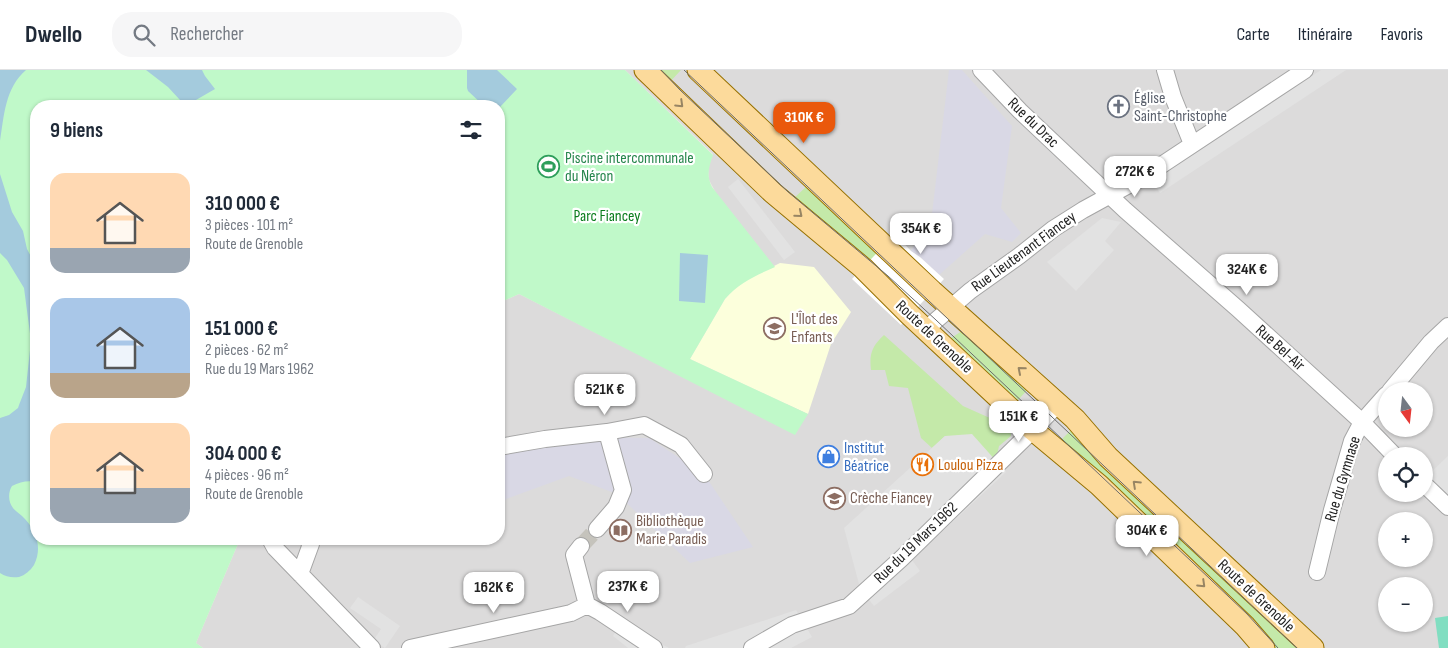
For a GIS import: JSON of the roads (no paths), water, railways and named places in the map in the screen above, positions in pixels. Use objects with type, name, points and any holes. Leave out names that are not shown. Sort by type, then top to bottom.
[{"type":"main road","name":"Route de Grenoble","points":[[645,70],[773,193],[863,268],[1032,430],[1099,484],[1245,626],[1264,648]]},
{"type":"main road","name":"Route de Grenoble","points":[[698,70],[932,291],[1075,419],[1108,457],[1313,648]]},
{"type":"street","points":[[1165,70],[1173,97],[1192,144]]},
{"type":"street","name":"Rue Lieutenant Fiancey","points":[[926,329],[970,291],[1019,256],[1052,229],[1109,194],[1144,176],[1306,70]]},
{"type":"street","name":"Rue du Drac","points":[[984,71],[1020,112],[1109,194]]},
{"type":"street","name":"Rue Bel-Air","points":[[1109,194],[1362,422],[1386,447]]},
{"type":"street","points":[[1398,382],[1431,342],[1448,326]]},
{"type":"street","name":"Rue du 19 Mars 1962","points":[[752,648],[792,625],[849,606],[902,558],[1058,404]]},
{"type":"street","name":"Rue du Gymnase","points":[[1317,572],[1332,510],[1352,441],[1362,422],[1378,405]]},
{"type":"street","points":[[505,446],[644,425],[681,445],[704,474]]},
{"type":"street","points":[[597,529],[616,507],[623,490],[607,432]]},
{"type":"street","points":[[1433,493],[1448,507]]},
{"type":"street","points":[[273,545],[372,648]]},
{"type":"street","points":[[300,574],[311,545]]},
{"type":"street","points":[[581,546],[574,555],[587,606]]},
{"type":"street","points":[[410,648],[572,613],[587,606],[600,612],[654,648]]},
{"type":"water","points":[[0,70],[26,70],[19,77],[10,94],[4,112],[0,141]]},
{"type":"water","points":[[146,70],[202,70],[215,89],[196,100],[180,100],[168,87]]},
{"type":"water","points":[[467,70],[497,70],[517,89],[505,102],[505,100],[478,100],[467,88]]},
{"type":"water","points":[[0,174],[12,212],[23,231],[30,255],[30,333],[24,288],[7,260],[0,253]]},
{"type":"water","points":[[680,253],[708,255],[705,303],[679,301]]},
{"type":"water","points":[[30,350],[30,481],[12,486],[9,497],[13,508],[30,526],[30,545],[38,545],[38,552],[31,569],[19,577],[11,577],[0,573],[0,418],[9,415],[18,408],[26,387]]},
{"type":"tunnel","points":[[581,546],[597,529]]},
{"type":"tram line","points":[[661,70],[787,191],[888,276],[936,320],[1247,614],[1278,648]]},
{"type":"tram line","points":[[684,70],[1297,648]]},
{"type":"place","name":"Église Saint-Christophe","points":[[1118,107]]},
{"type":"place","name":"Piscine intercommunale du Néron","points":[[549,167]]},
{"type":"place","name":"L'Îlot des Enfants","points":[[775,328]]},
{"type":"place","name":"Institut Béatrice","points":[[828,457]]},
{"type":"place","name":"Loulou Pizza","points":[[922,465]]},
{"type":"place","name":"Crèche Fiancey","points":[[834,498]]},
{"type":"place","name":"Bibliothèque Marie Paradis","points":[[620,530]]},
{"type":"park label","name":"Parc Fiancey","points":[[607,216]]}]
